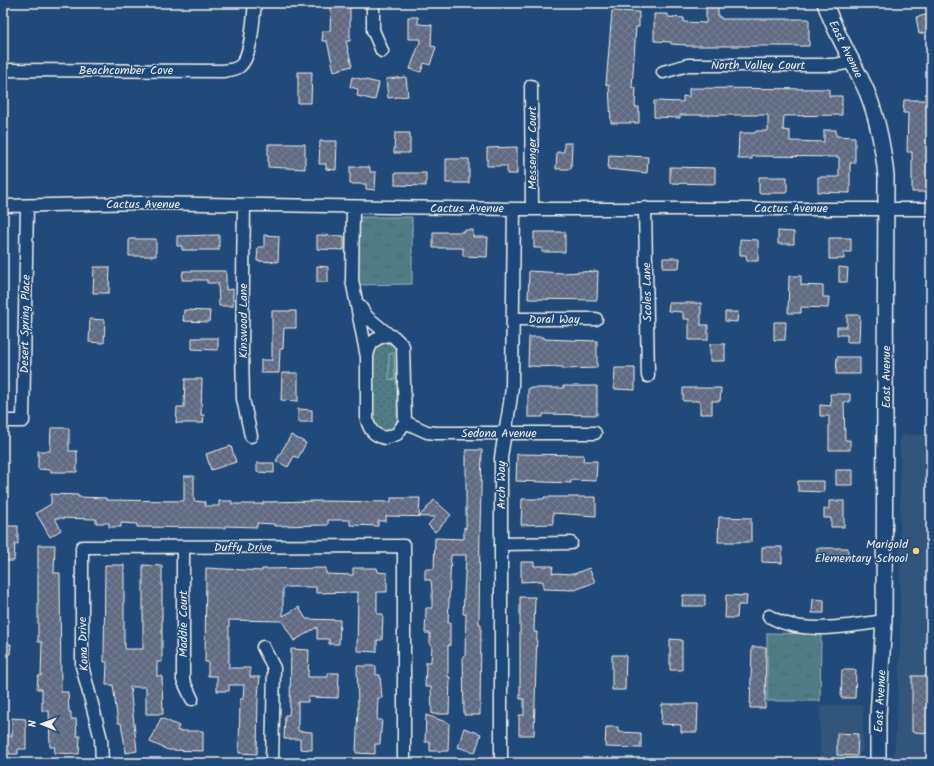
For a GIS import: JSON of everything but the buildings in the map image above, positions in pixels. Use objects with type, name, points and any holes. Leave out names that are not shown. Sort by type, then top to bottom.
[{"type":"main road","name":"East Avenue","points":[[825,3],[838,35],[853,62],[867,93],[879,131],[886,176],[884,621],[878,716],[878,763]]},
{"type":"street","name":"Beachcomber Cove","points":[[3,70],[223,71],[235,69],[246,60],[249,50],[254,3]]},
{"type":"street","points":[[373,3],[373,30],[382,51]]},
{"type":"street","name":"North Valley Court","points":[[663,72],[688,65],[834,65],[853,62]]},
{"type":"street","name":"Messenger Court","points":[[531,86],[532,209]]},
{"type":"street","name":"Cactus Avenue","points":[[3,206],[143,203],[353,208],[931,209]]},
{"type":"street","name":"Desert Spring Place","points":[[3,421],[23,421],[27,206]]},
{"type":"street","name":"Kinswood Lane","points":[[244,206],[242,348],[243,399],[251,436]]},
{"type":"street","points":[[353,208],[354,296],[367,357]]},
{"type":"street","name":"Scoles Lane","points":[[645,208],[648,376]]},
{"type":"street","name":"Arch Way","points":[[501,763],[501,458],[504,434],[510,407],[513,319],[514,209]]},
{"type":"street","points":[[354,296],[367,317],[389,335],[394,337],[403,346],[405,422],[402,430],[391,437],[378,436],[369,427],[367,420],[368,348],[373,340],[380,336],[389,335]]},
{"type":"street","name":"Doral Way","points":[[513,319],[596,319]]},
{"type":"street","name":"Sedona Avenue","points":[[405,422],[427,432],[504,434],[595,433]]},
{"type":"street","points":[[501,544],[571,543]]},
{"type":"street","name":"Duffy Drive","points":[[82,547],[404,546],[404,763]]},
{"type":"street","name":"Kona Drive","points":[[82,547],[82,666],[101,738],[102,763]]},
{"type":"street","name":"Maddie Court","points":[[183,547],[183,680],[192,699]]},
{"type":"street","points":[[769,616],[780,623],[792,626],[824,627],[884,621]]},
{"type":"street","points":[[263,647],[274,668],[272,763]]},
{"type":"shaded area","name":"Marigold Elementary School","points":[[900,435],[931,435],[931,759],[894,759],[900,654]]},
{"type":"shaded area","points":[[820,705],[863,705],[863,750],[854,761],[820,761]]},
{"type":"green space","points":[[357,217],[412,217],[412,284],[357,285]]},
{"type":"green space","points":[[382,342],[394,345],[398,352],[397,423],[390,433],[378,432],[372,422],[373,355],[375,347]]},
{"type":"green space","points":[[394,353],[395,379],[389,380],[389,354]]},
{"type":"green space","points":[[767,633],[821,634],[820,701],[767,701]]},
{"type":"place","name":"Marigold Elementary School","points":[[916,551]]}]
